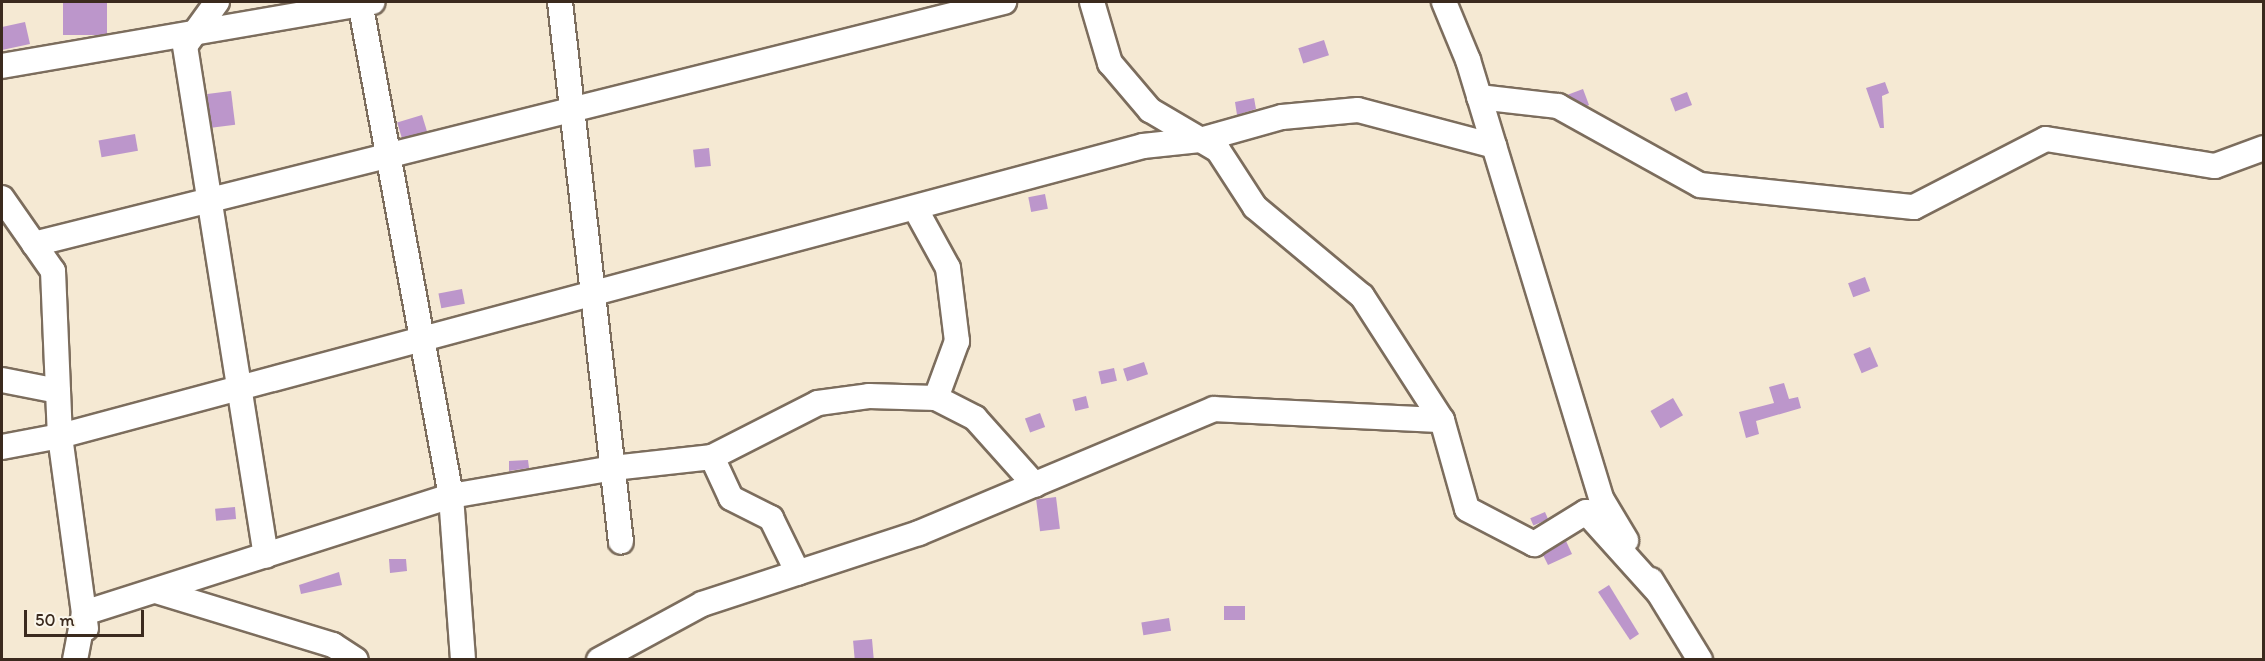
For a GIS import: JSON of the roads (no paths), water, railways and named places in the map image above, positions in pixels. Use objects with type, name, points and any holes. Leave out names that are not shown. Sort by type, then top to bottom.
[{"type":"street","points":[[217,2],[185,46],[242,386],[266,556]]},
{"type":"street","points":[[2,66],[199,29],[364,2],[388,155],[451,496],[463,660]]},
{"type":"street","points":[[560,2],[621,542]]},
{"type":"street","points":[[34,244],[210,197],[573,111],[1004,2]]},
{"type":"street","points":[[1092,2],[1110,63],[1150,110],[1218,150],[1255,207],[1362,296],[1442,420],[1467,509],[1534,544],[1586,512],[1658,592]]},
{"type":"street","points":[[1444,2],[1479,97],[1602,500],[1700,660]]},
{"type":"street","points":[[1479,97],[1558,106],[1700,185],[1914,207],[2046,139],[2215,166],[2264,148]]},
{"type":"street","points":[[2,447],[60,436],[242,386],[594,295],[1143,146],[1200,140],[1282,117],[1358,110],[1494,146]]},
{"type":"street","points":[[2,198],[53,272],[60,436],[91,660]]},
{"type":"street","points":[[915,208],[948,268],[957,341],[936,398]]},
{"type":"street","points":[[2,380],[58,391]]},
{"type":"street","points":[[84,614],[451,496],[613,468],[712,457],[818,403],[869,396],[936,398],[975,418],[1035,485]]},
{"type":"street","points":[[599,660],[702,604],[919,533],[1214,409],[1442,420]]},
{"type":"street","points":[[712,457],[731,498],[771,518],[798,573]]},
{"type":"street","points":[[156,591],[333,645],[356,660]]},
{"type":"street","points":[[75,660],[84,614]]}]
